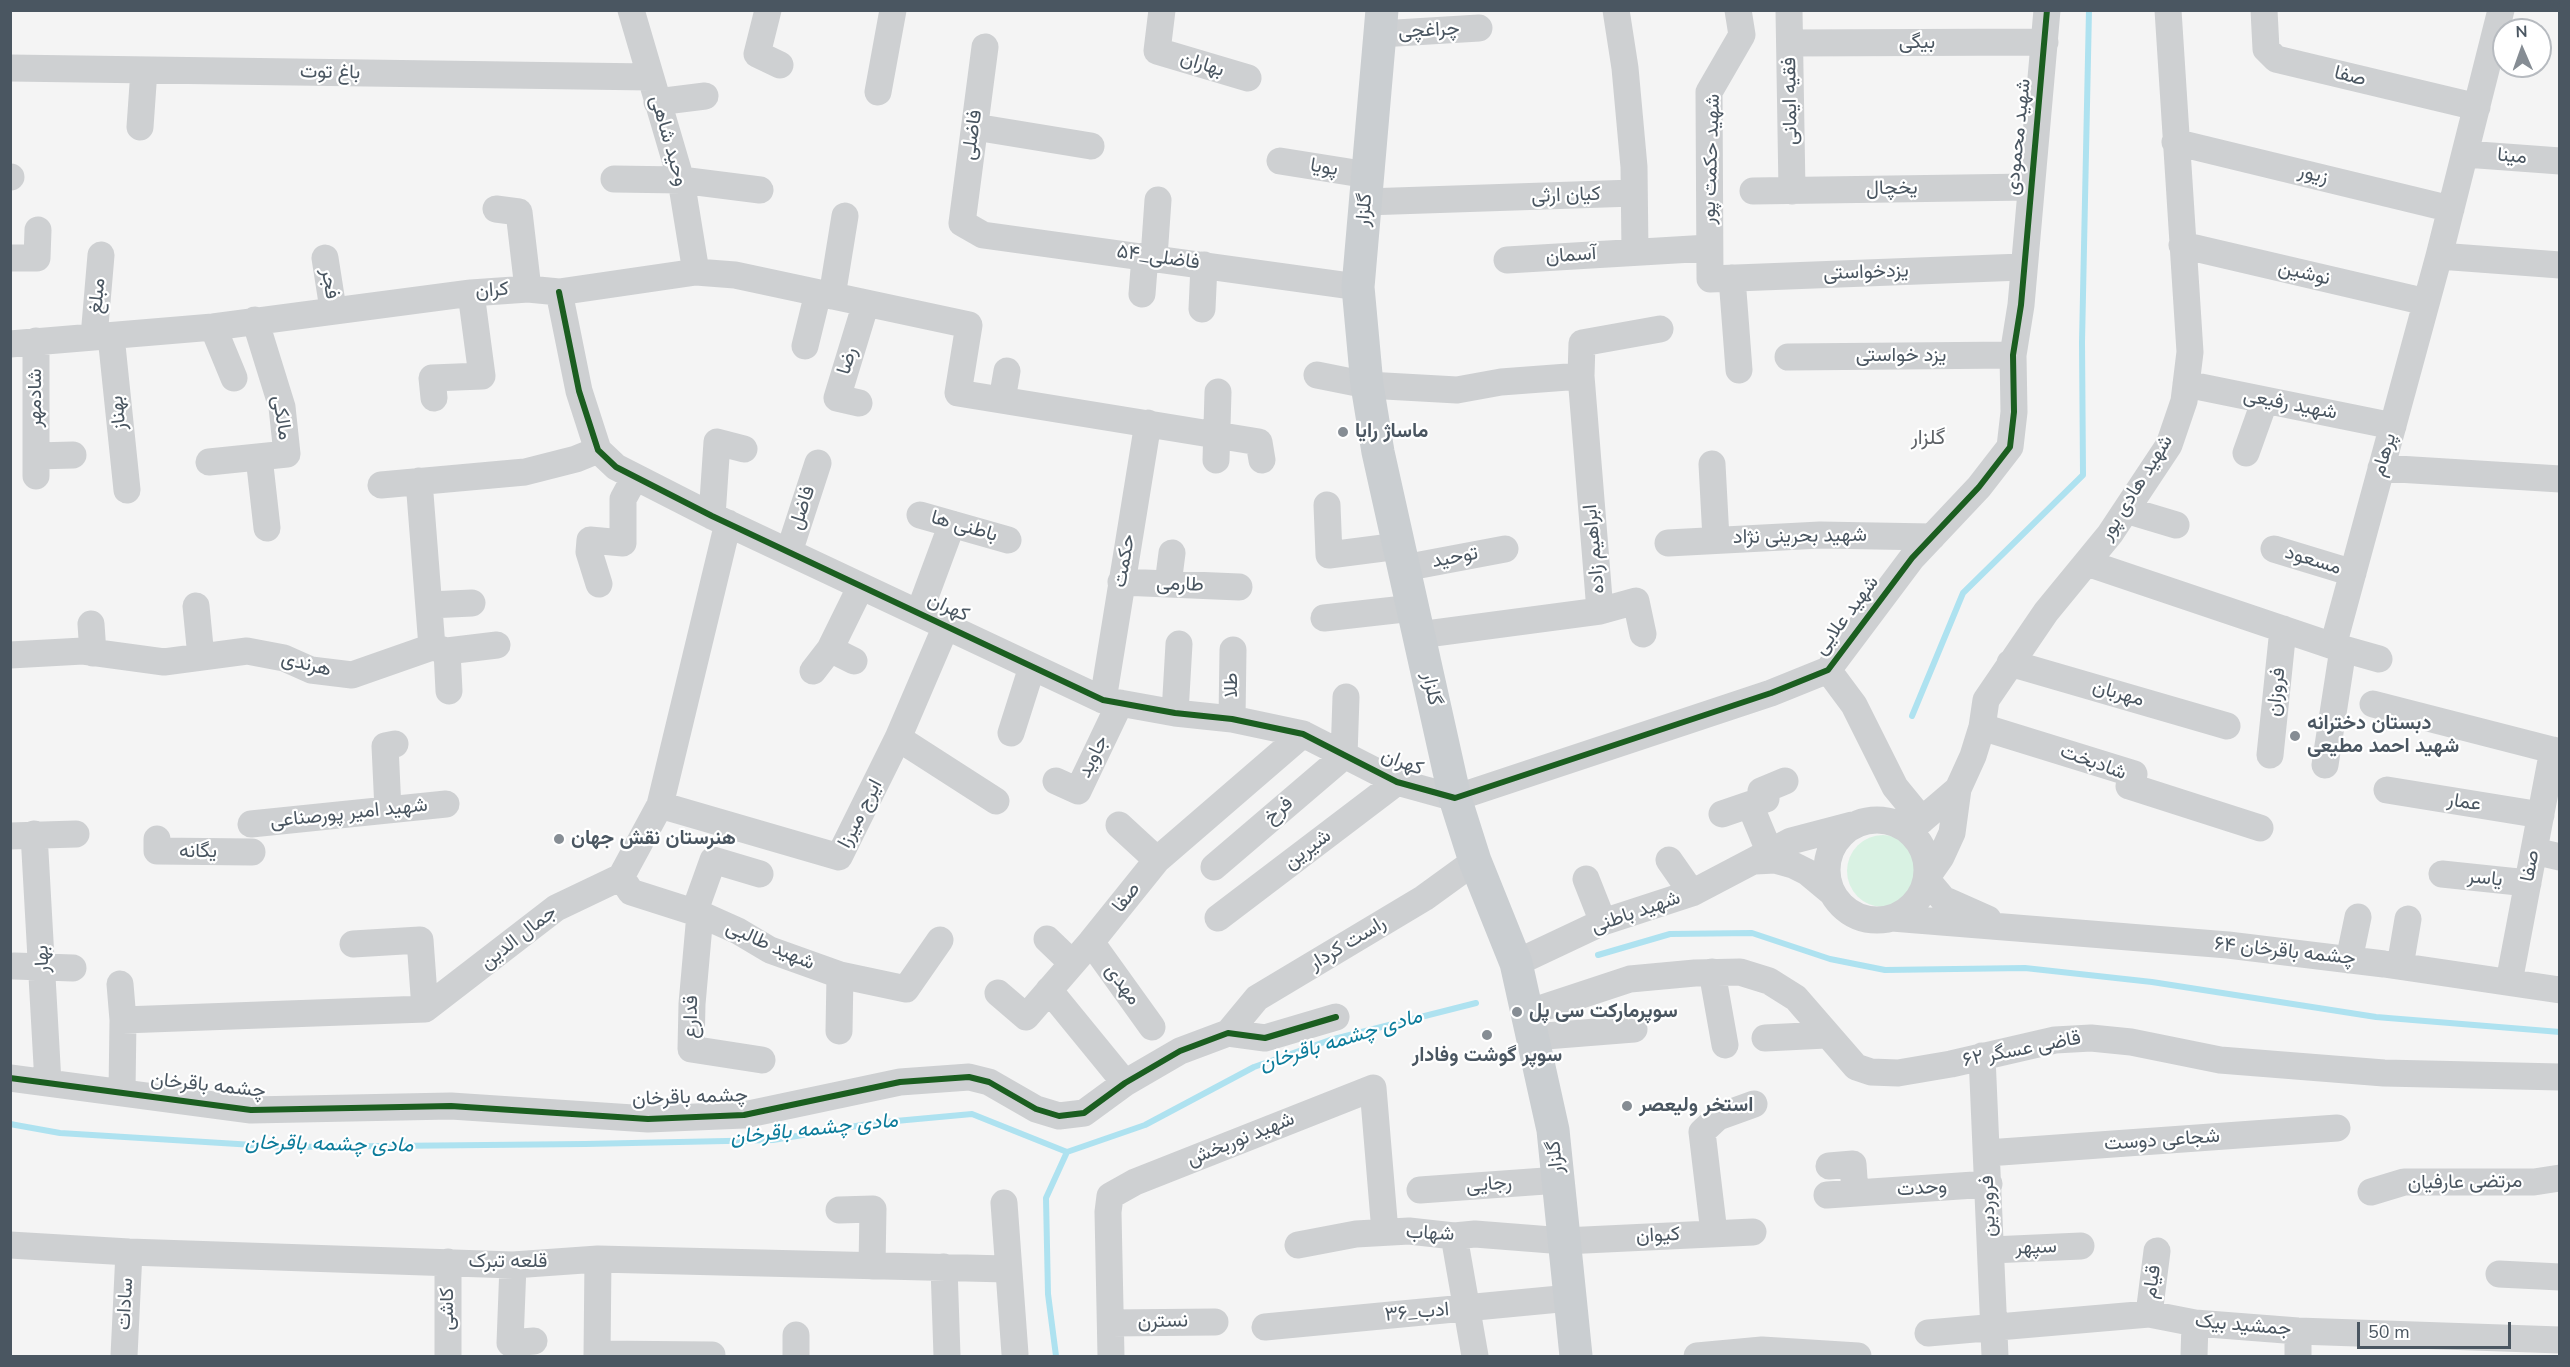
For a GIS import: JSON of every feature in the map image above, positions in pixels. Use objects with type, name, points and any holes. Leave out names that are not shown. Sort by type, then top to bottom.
[{"type":"main road","name":"گلزار","points":[[1381,22],[1358,286],[1367,385],[1378,452],[1455,798],[1475,861],[1515,963],[1555,1140],[1576,1356]]},
{"type":"street","name":"وحید شاهی","points":[[631,10],[681,180],[696,272]]},
{"type":"street","points":[[768,10],[757,54],[780,65]]},
{"type":"street","points":[[878,92],[893,10]]},
{"type":"street","name":"بهاران","points":[[1161,10],[1157,51],[1248,78]]},
{"type":"street","points":[[1616,10],[1626,68],[1634,193],[1635,252],[1709,248]]},
{"type":"street","name":"شهید حکمت پور","points":[[1738,10],[1742,35],[1709,92],[1709,248],[1721,278],[1738,369]]},
{"type":"street","name":"فقیه ایمانی","points":[[1789,10],[1792,191]]},
{"type":"street","name":"شهید محمودی","points":[[2022,267],[2047,10]]},
{"type":"street","name":"شهید هادی پور","points":[[1916,825],[1958,789],[1982,727],[1986,700],[2010,663],[2126,510],[2169,445],[2184,401],[2190,352],[2168,10]]},
{"type":"street","name":"صفا","points":[[2264,10],[2266,49],[2276,59],[2476,108]]},
{"type":"street","name":"پرهام","points":[[2338,648],[2353,573],[2439,256],[2501,10]]},
{"type":"street","name":"چراغچی","points":[[1381,22],[1479,28]]},
{"type":"street","name":"بیگی","points":[[1790,43],[2044,42]]},
{"type":"street","name":"فاضلی","points":[[962,222],[985,46]]},
{"type":"street","name":"باغ توت","points":[[10,68],[144,70],[653,90],[705,96]]},
{"type":"street","points":[[140,127],[144,70]]},
{"type":"street","points":[[975,127],[1091,146]]},
{"type":"street","name":"زیور","points":[[2175,142],[2451,209]]},
{"type":"street","name":"مینا","points":[[2465,154],[2559,161]]},
{"type":"street","name":"پویا","points":[[1280,161],[1367,188]]},
{"type":"street","points":[[614,179],[681,180],[760,190]]},
{"type":"street","name":"یخچال","points":[[1753,192],[2030,187]]},
{"type":"street","name":"کیان ارثی","points":[[1367,188],[1634,193]]},
{"type":"street","points":[[1142,294],[1158,200]]},
{"type":"street","points":[[496,209],[519,212],[528,288]]},
{"type":"street","points":[[805,346],[825,295],[845,216]]},
{"type":"street","name":"۵۴_فاضلی","points":[[962,222],[983,235],[1358,286]]},
{"type":"street","points":[[10,258],[37,258],[38,230]]},
{"type":"street","name":"نوشین","points":[[2182,245],[2426,302]]},
{"type":"street","name":"آسمان","points":[[1507,260],[1635,252]]},
{"type":"street","name":"مبلغ","points":[[101,255],[102,336]]},
{"type":"street","points":[[2439,256],[2559,265]]},
{"type":"street","name":"فجر","points":[[325,258],[333,309]]},
{"type":"street","points":[[1202,309],[1204,265]]},
{"type":"street","name":"یزدخواستی","points":[[1721,278],[2022,267]]},
{"type":"street","name":"شهید علایی","points":[[1455,798],[1771,693],[1828,670],[1912,558],[1980,487],[2010,447],[2014,412],[2013,356],[2020,305],[2022,267]]},
{"type":"street","name":"کران","points":[[23,342],[213,327],[333,309],[471,293],[528,288],[559,292],[696,272],[735,275],[969,325],[958,393],[1002,400]]},
{"type":"street","points":[[381,485],[525,472],[576,459],[598,450],[579,390],[559,292]]},
{"type":"street","points":[[434,398],[432,378],[482,376],[471,293]]},
{"type":"street","name":"رضا","points":[[859,403],[837,398],[866,303]]},
{"type":"street","name":"مالکی","points":[[255,320],[282,407],[287,454],[259,457],[267,528]]},
{"type":"street","points":[[213,327],[234,378]]},
{"type":"street","name":"ابراهیم زاده","points":[[1324,618],[1416,621],[1600,611],[1581,376],[1582,343],[1660,328]]},
{"type":"street","name":"بهناز","points":[[102,336],[128,490]]},
{"type":"street","name":"شادمهر","points":[[23,342],[36,466],[73,455]]},
{"type":"street","name":"یزد خواستی","points":[[1788,357],[2013,356]]},
{"type":"street","points":[[1007,371],[1002,400],[1148,423],[1216,448],[1259,442],[1262,460]]},
{"type":"street","points":[[1317,375],[1367,385],[1457,390],[1501,382],[1581,376]]},
{"type":"street","name":"شهید رفیعی","points":[[2186,384],[2393,426]]},
{"type":"street","points":[[1216,448],[1215,422],[1218,392]]},
{"type":"street","points":[[2246,453],[2265,400]]},
{"type":"street","name":"حکمت","points":[[1111,701],[1121,582],[1148,423]]},
{"type":"street","points":[[621,877],[660,805],[720,520],[717,442],[744,449]]},
{"type":"street","name":"کهران","points":[[598,450],[616,467],[720,520],[1032,667],[1111,701],[1175,713],[1232,719],[1303,734],[1397,782],[1455,798]]},
{"type":"street","points":[[208,462],[259,457]]},
{"type":"street","name":"فاضل","points":[[789,552],[818,464]]},
{"type":"street","points":[[1712,464],[1716,539]]},
{"type":"street","points":[[2381,468],[2559,479]]},
{"type":"street","points":[[599,584],[589,552],[590,540],[623,543],[623,499],[635,477]]},
{"type":"street","points":[[419,482],[429,605],[449,691]]},
{"type":"street","name":"توحید","points":[[1327,505],[1329,555],[1402,557],[1505,549]]},
{"type":"street","points":[[2126,510],[2176,525]]},
{"type":"street","name":"باطنی ها","points":[[920,515],[1008,540]]},
{"type":"street","points":[[919,613],[952,524]]},
{"type":"street","name":"شهید بحرینی نژاد","points":[[1668,543],[1820,535],[1932,537]]},
{"type":"street","name":"مسعود","points":[[2274,549],[2353,573]]},
{"type":"street","points":[[1168,584],[1172,553]]},
{"type":"street","points":[[2087,563],[2338,648],[2379,659]]},
{"type":"street","name":"طارمی","points":[[1121,582],[1239,587]]},
{"type":"street","points":[[813,671],[830,649],[861,586]]},
{"type":"street","points":[[1600,611],[1636,601],[1643,634]]},
{"type":"street","points":[[429,605],[472,603]]},
{"type":"street","points":[[196,606],[201,657]]},
{"type":"street","points":[[92,624],[93,653]]},
{"type":"street","name":"ایرج میرزا","points":[[660,805],[839,857],[898,738],[946,626]]},
{"type":"street","name":"فروزان","points":[[2270,755],[2283,629]]},
{"type":"street","points":[[1175,713],[1179,644]]},
{"type":"street","name":"هرندی","points":[[10,655],[93,653],[164,662],[247,651],[284,658],[311,670],[352,675],[440,649],[496,645]]},
{"type":"street","points":[[2325,765],[2338,648]]},
{"type":"street","points":[[830,649],[854,661]]},
{"type":"street","name":"طلا","points":[[1232,719],[1233,650]]},
{"type":"street","name":"مهربان","points":[[2010,663],[2227,726]]},
{"type":"street","points":[[1011,733],[1032,667]]},
{"type":"street","points":[[1828,670],[1854,705],[1916,825],[1927,860],[1927,878],[1943,899],[1968,912],[2009,926]]},
{"type":"street","points":[[1344,756],[1346,697]]},
{"type":"street","name":"جاوید","points":[[1056,781],[1078,791],[1111,701]]},
{"type":"street","points":[[2373,704],[2556,751]]},
{"type":"street","name":"شادبخت","points":[[1982,727],[2134,774],[2129,786],[2260,828]]},
{"type":"street","name":"صفا","points":[[998,993],[1026,1017],[1091,942],[1157,860],[1303,734]]},
{"type":"street","points":[[898,738],[996,801]]},
{"type":"street","points":[[388,810],[384,746],[395,744]]},
{"type":"street","name":"صفا","points":[[2509,982],[2528,883],[2547,854],[2541,815],[2556,751]]},
{"type":"street","name":"فرخ","points":[[1214,867],[1344,756]]},
{"type":"street","points":[[1722,814],[1766,799],[1761,791],[1785,781]]},
{"type":"street","name":"شیرین","points":[[1218,918],[1397,782]]},
{"type":"street","points":[[1892,918],[1915,903],[1927,878],[1941,858],[1952,833],[1958,789]]},
{"type":"street","name":"عمار","points":[[2387,790],[2541,815]]},
{"type":"street","name":"شهید امیر پورصناعی","points":[[251,824],[446,804]]},
{"type":"street","points":[[1750,805],[1762,856],[1807,872],[1831,892],[1839,903],[1862,918],[2009,926]]},
{"type":"street","points":[[1831,892],[1826,877],[1827,862],[1835,841],[1852,825],[1866,820],[1882,819],[1916,825]]},
{"type":"street","points":[[1119,825],[1157,860]]},
{"type":"street","name":"شهید باطنی","points":[[1515,963],[1603,922],[1692,893],[1791,841],[1852,825]]},
{"type":"street","points":[[22,835],[76,834]]},
{"type":"street","name":"بهار","points":[[22,835],[43,967],[48,1083]]},
{"type":"street","name":"یگانه","points":[[157,838],[157,851],[252,852]]},
{"type":"street","points":[[697,914],[712,860],[760,874]]},
{"type":"street","points":[[1669,860],[1692,893]]},
{"type":"street","name":"راست کردار","points":[[1228,1033],[1257,998],[1424,898],[1475,861]]},
{"type":"street","name":"یاسر","points":[[2442,874],[2528,883]]},
{"type":"street","name":"شهید طالبی","points":[[621,877],[631,892],[697,914],[738,931],[770,950],[840,975],[906,989],[940,940]]},
{"type":"street","name":"جمال الدین","points":[[425,1009],[459,986],[556,908],[621,877]]},
{"type":"street","points":[[1586,879],[1603,922]]},
{"type":"street","name":"قدارع","points":[[697,914],[691,1049],[762,1060]]},
{"type":"street","points":[[2349,960],[2358,917]]},
{"type":"street","points":[[2400,966],[2408,919]]},
{"type":"street","name":"چشمه باقرخان ۶۴","points":[[2009,926],[2228,945],[2400,966],[2559,990]]},
{"type":"street","points":[[1047,939],[1072,963]]},
{"type":"street","points":[[123,1020],[425,1009],[420,940],[353,944]]},
{"type":"street","name":"مهدی","points":[[1091,942],[1152,1027]]},
{"type":"street","points":[[14,966],[74,968]]},
{"type":"street","points":[[1712,972],[1725,1045]]},
{"type":"street","name":"قاضی عسگر ۶۲","points":[[1530,1025],[1630,979],[1740,972],[1768,981],[1796,998],[1856,1067],[1870,1072],[1898,1073],[2055,1040],[2091,1038],[2229,1061],[2384,1073],[2559,1077]]},
{"type":"street","points":[[839,1031],[840,975]]},
{"type":"street","points":[[120,984],[123,1020],[122,1092]]},
{"type":"street","points":[[1049,990],[1125,1083]]},
{"type":"street","name":"چشمه باقرخان","points":[[10,1078],[251,1110],[451,1107],[648,1119],[744,1115],[900,1082],[969,1077],[988,1082],[1036,1109],[1059,1116],[1083,1113],[1125,1083],[1180,1051],[1228,1033],[1265,1038],[1336,1017]]},
{"type":"street","points":[[1530,1025],[1634,1029]]},
{"type":"street","points":[[1765,1038],[1826,1035]]},
{"type":"street","name":"فروردین","points":[[1982,1056],[1995,1356]]},
{"type":"street","name":"شهید نوربخش","points":[[1111,1323],[1108,1212],[1110,1196],[1135,1182],[1373,1088],[1385,1232]]},
{"type":"street","points":[[1714,1233],[1702,1132],[1718,1117],[1754,1104]]},
{"type":"street","name":"شجاعی دوست","points":[[1988,1153],[2337,1128]]},
{"type":"street","points":[[1829,1166],[1853,1164],[1855,1193]]},
{"type":"street","name":"مرتضی عارفیان","points":[[2372,1192],[2404,1182],[2534,1182],[2559,1178]]},
{"type":"street","name":"رجایی","points":[[1420,1190],[1559,1180]]},
{"type":"street","name":"وحدت","points":[[1827,1195],[1989,1184]]},
{"type":"street","points":[[1004,1203],[1007,1269],[1015,1354]]},
{"type":"street","points":[[839,1210],[873,1209],[872,1266]]},
{"type":"street","name":"شهاب","points":[[1298,1245],[1356,1234],[1409,1231],[1454,1236],[1475,1234],[1564,1241]]},
{"type":"street","name":"کیوان","points":[[1564,1241],[1753,1232]]},
{"type":"street","points":[[1454,1236],[1475,1356]]},
{"type":"street","name":"قلعه تبرک","points":[[10,1245],[129,1252],[513,1265],[598,1259],[1007,1269]]},
{"type":"street","name":"سپهر","points":[[1991,1250],[2080,1246]]},
{"type":"street","name":"قیام","points":[[2149,1314],[2158,1249]]},
{"type":"street","name":"سادات","points":[[124,1356],[129,1252]]},
{"type":"street","points":[[598,1259],[597,1355],[712,1355]]},
{"type":"street","name":"کاشی","points":[[448,1262],[448,1356]]},
{"type":"street","points":[[513,1265],[510,1343],[534,1341]]},
{"type":"street","points":[[944,1268],[947,1356]]},
{"type":"street","points":[[2499,1274],[2559,1277]]},
{"type":"street","name":"۳۶_ادب","points":[[1264,1327],[1570,1298]]},
{"type":"street","name":"جمشید بیک","points":[[1928,1333],[2149,1314],[2298,1344],[2530,1348],[2559,1340]]},
{"type":"street","name":"نسترن","points":[[1111,1323],[1215,1322]]},
{"type":"street","points":[[1111,1323],[1111,1356]]},
{"type":"street","points":[[2194,1356],[2195,1323]]},
{"type":"street","points":[[1697,1356],[1762,1353],[1858,1356]]},
{"type":"green space","points":[[1890,835],[1909,845],[1917,857],[1919,871],[1917,885],[1909,897],[1897,905],[1876,907],[1857,897],[1849,885],[1847,864],[1857,845],[1869,837]]},
{"type":"waterway","points":[[1912,716],[1963,593],[2083,475],[2082,342],[2089,10]]},
{"type":"waterway","points":[[1598,955],[1670,934],[1752,933],[1830,959],[1885,970],[2025,968],[2152,982],[2376,1017],[2560,1032]]},
{"type":"waterway","name":"مادی چشمه باقرخان","points":[[10,1124],[60,1133],[286,1147],[585,1144],[773,1140],[874,1123],[972,1114],[1067,1152],[1145,1125],[1254,1067],[1330,1040],[1476,1003]]},
{"type":"waterway","points":[[1056,1356],[1048,1294],[1046,1198],[1067,1152]]},
{"type":"cycle path","points":[[559,292],[579,391],[598,450],[616,467],[712,516],[1103,700],[1175,713],[1232,719],[1303,734],[1397,782],[1455,798],[1771,693],[1828,670],[1912,558],[1979,487],[2010,447],[2014,412],[2013,355],[2021,305],[2047,10]]},
{"type":"cycle path","points":[[10,1078],[251,1110],[451,1106],[648,1119],[744,1115],[900,1082],[969,1077],[989,1082],[1036,1109],[1059,1116],[1084,1113],[1125,1083],[1180,1051],[1228,1033],[1265,1038],[1336,1017]]},
{"type":"place","name":"ماساژ رایا","points":[[1343,432]]},
{"type":"place","name":"دبستان دخترانه شهید احمد مطیعی","points":[[2295,736]]},
{"type":"place","name":"هنرستان نقش جهان","points":[[559,839]]},
{"type":"place","name":"سوپرمارکت سی پل","points":[[1517,1012]]},
{"type":"place","name":"سوپر گوشت وفادار","points":[[1487,1035]]},
{"type":"place","name":"استخر ولیعصر","points":[[1627,1106]]},
{"type":"district","name":"گلزار","points":[[1928,439]]}]
